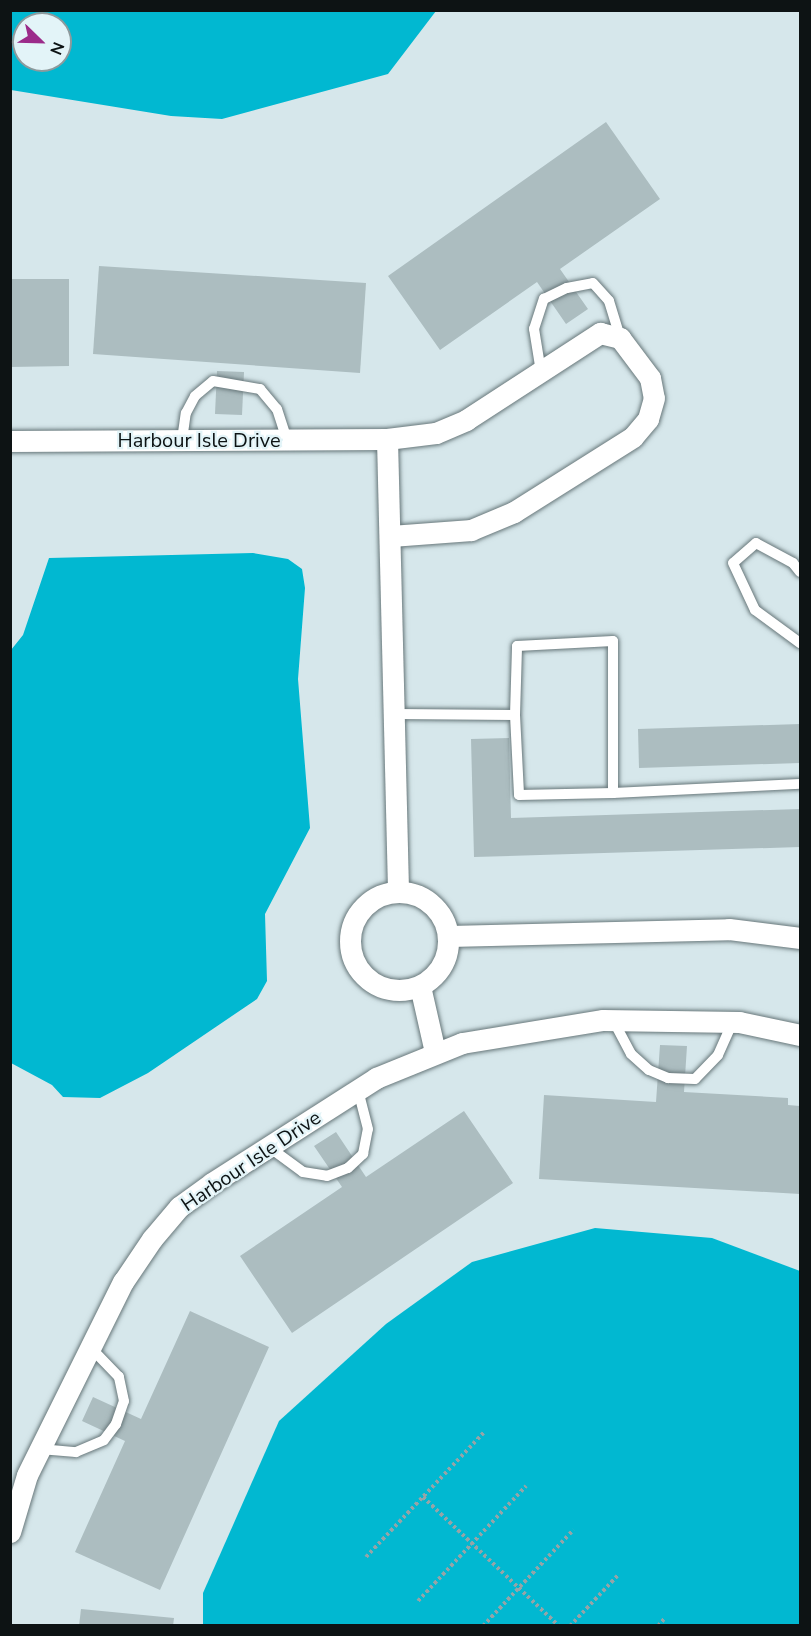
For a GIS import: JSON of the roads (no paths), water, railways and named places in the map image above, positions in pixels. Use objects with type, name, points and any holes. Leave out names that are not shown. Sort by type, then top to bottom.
[{"type":"street","name":"Harbour Isle Drive","points":[[10,441],[387,439],[436,433],[466,420],[600,333],[620,338]]},
{"type":"street","points":[[391,536],[471,530],[514,512],[633,437],[648,419],[654,398],[650,378],[620,338]]},
{"type":"street","points":[[387,439],[396,714],[398,891]]},
{"type":"street","points":[[398,891],[426,899],[445,921],[448,936],[442,966],[420,986],[404,990],[373,984],[361,973],[349,944],[357,914],[382,894],[398,891]]},
{"type":"street","points":[[448,936],[729,929],[801,938]]},
{"type":"street","points":[[420,986],[435,1052]]},
{"type":"street","name":"Harbour Isle Drive","points":[[10,1532],[19,1471],[40,1449],[123,1282],[179,1207],[358,1090],[435,1052],[539,1028],[613,1020],[733,1022],[801,1035]]},
{"type":"lane","points":[[541,372],[534,329],[544,299],[567,288],[592,283],[609,301],[620,338]]},
{"type":"lane","points":[[182,440],[186,413],[195,396],[213,381],[260,389],[277,409],[286,439]]},
{"type":"lane","points":[[801,572],[794,562],[756,543],[733,563],[755,610],[801,643]]},
{"type":"lane","points":[[613,793],[613,641],[516,646],[515,715],[519,795],[613,793],[801,784]]},
{"type":"lane","points":[[396,714],[515,715]]},
{"type":"lane","points":[[613,1020],[631,1054],[649,1070],[668,1078],[695,1079],[718,1055],[733,1022]]},
{"type":"lane","points":[[269,1147],[303,1172],[327,1176],[348,1167],[363,1154],[368,1129],[358,1090]]},
{"type":"lane","points":[[40,1449],[75,1452],[104,1440],[116,1424],[124,1401],[119,1377],[90,1347]]},
{"type":"water","points":[[10,11],[436,11],[388,74],[222,119],[171,116],[11,90]]},
{"type":"water","points":[[253,553],[288,559],[302,569],[305,588],[298,679],[310,828],[265,914],[267,981],[257,999],[148,1073],[100,1098],[63,1097],[52,1085],[11,1063],[11,650],[23,635],[49,558]]},
{"type":"water","points":[[595,1228],[712,1238],[800,1271],[800,1625],[203,1625],[203,1593],[279,1421],[386,1324],[472,1262]]}]
